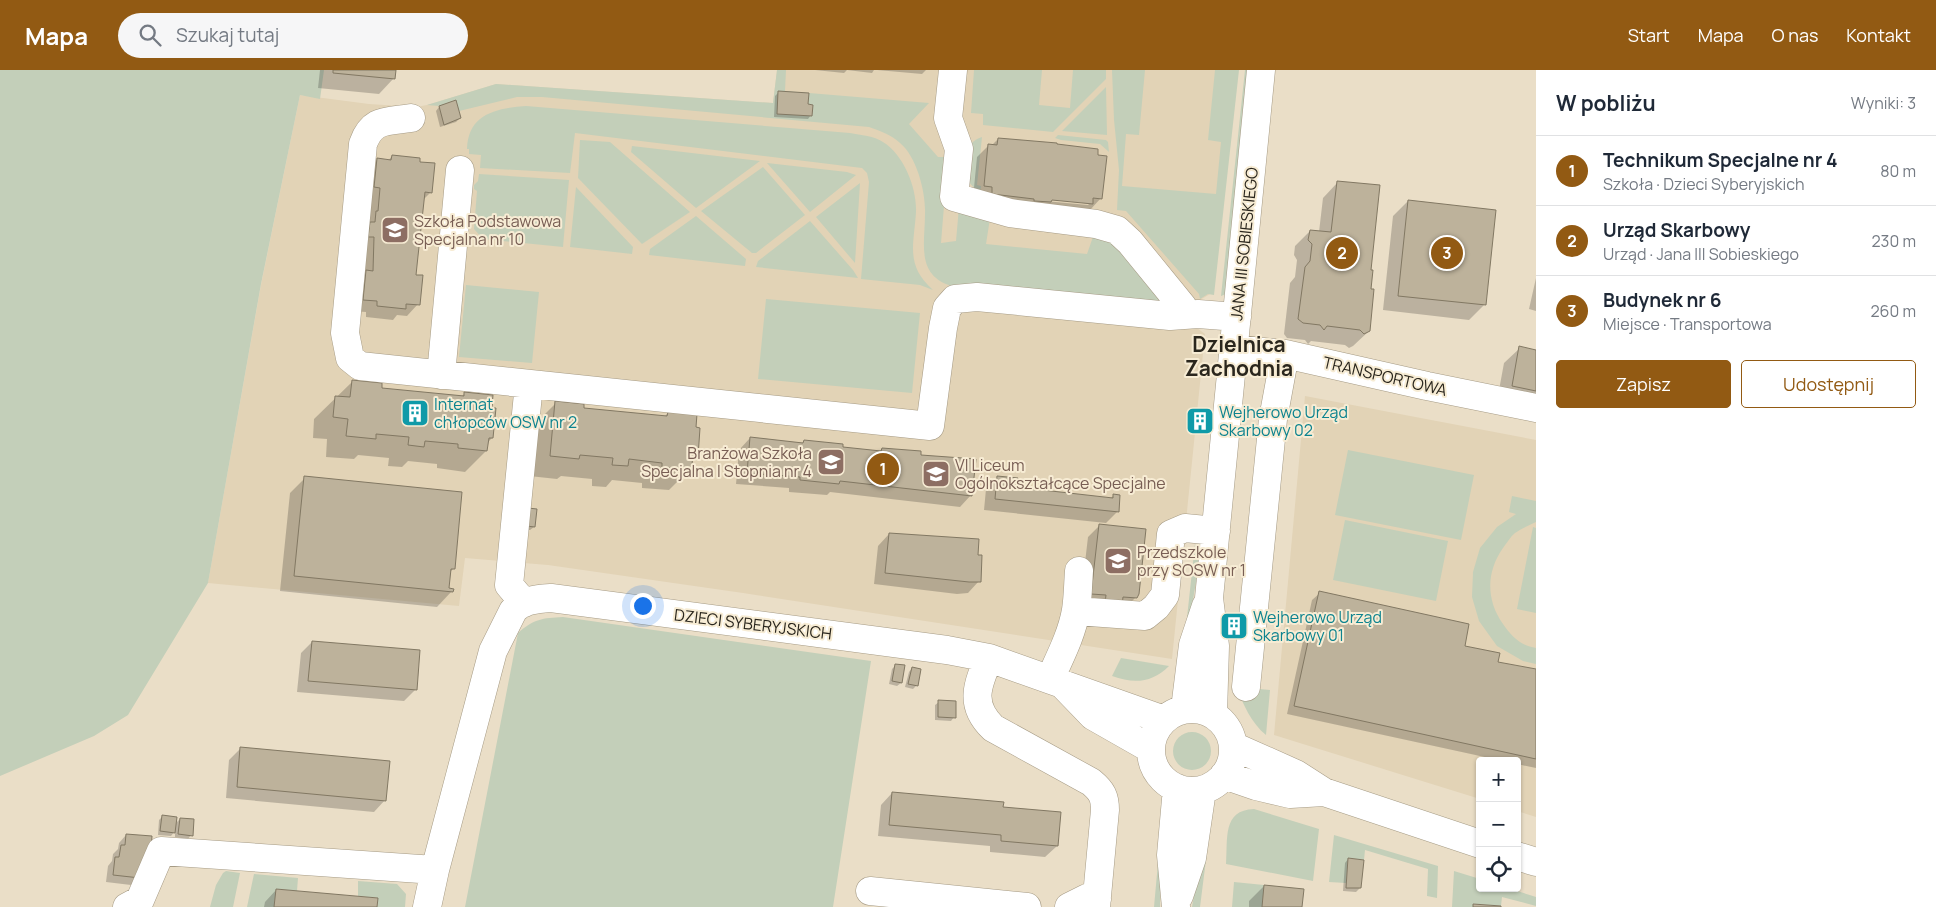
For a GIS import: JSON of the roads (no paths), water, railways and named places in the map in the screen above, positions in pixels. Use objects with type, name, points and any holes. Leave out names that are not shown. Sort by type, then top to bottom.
[{"type":"street","points":[[953,70],[948,118],[959,149],[954,197],[1010,213],[1096,224],[1117,230],[1130,242],[1183,307],[1184,314]]},
{"type":"street","name":"JANA III SOBIESKIEGO","points":[[1175,714],[1193,646],[1209,598],[1261,70]]},
{"type":"street","points":[[411,118],[377,124],[367,131],[363,144],[346,333],[350,358],[360,366],[930,426],[943,328],[947,308],[955,299],[977,297],[1170,316],[1198,314],[1237,316]]},
{"type":"street","points":[[441,375],[460,170]]},
{"type":"street","name":"TRANSPORTOWA","points":[[1234,349],[1285,354],[1536,408]]},
{"type":"street","points":[[1246,687],[1273,419],[1285,354]]},
{"type":"street","points":[[427,907],[434,870],[493,651],[510,615],[517,606],[524,603],[510,585],[529,384]]},
{"type":"street","points":[[1076,611],[1144,616],[1156,607],[1165,595],[1171,534],[1185,528],[1216,531]]},
{"type":"street","points":[[1055,681],[1076,611],[1079,571]]},
{"type":"street","name":"DZIECI SYBERYJSKICH","points":[[524,603],[551,598],[947,650],[988,658],[1055,681],[1175,714]]},
{"type":"street","name":"JANA III SOBIESKIEGO","points":[[1209,598],[1215,646],[1213,714]]},
{"type":"street","points":[[988,658],[978,691],[977,705],[983,718],[993,728],[1091,782],[1102,793],[1105,800],[1097,903],[1087,898],[1070,907]]},
{"type":"street","name":"DZIECI SYBERYJSKICH","points":[[1055,681],[1093,716],[1151,749]]},
{"type":"street","points":[[1200,709],[1213,714],[1227,728],[1233,746],[1233,757],[1224,775],[1214,784],[1189,789],[1163,779],[1154,765],[1151,749],[1152,738],[1175,714],[1200,709]]},
{"type":"street","points":[[1233,746],[1296,774],[1324,792],[1476,843]]},
{"type":"street","points":[[1224,775],[1256,786],[1290,794],[1324,792]]},
{"type":"street","points":[[1176,906],[1192,858],[1189,789]]},
{"type":"street","points":[[127,907],[140,900],[161,851],[434,870]]},
{"type":"street","points":[[1521,857],[1536,862]]},
{"type":"street","points":[[870,891],[1027,907]]},
{"type":"place","name":"Szkoła Podstawowa Specjalna nr 10","points":[[395,230]]},
{"type":"place","name":"Urząd Skarbowy","points":[[1342,253]]},
{"type":"place","name":"Budynek nr 6","points":[[1447,253]]},
{"type":"place","name":"Internat chłopców OSW nr 2","points":[[415,413]]},
{"type":"place","name":"Wejherowo Urząd Skarbowy 02","points":[[1200,421]]},
{"type":"place","name":"Branżowa Szkoła Specjalna I Stopnia nr 4","points":[[831,462]]},
{"type":"place","name":"Technikum Specjalne nr 4","points":[[883,469]]},
{"type":"place","name":"VI Liceum Ogólnokształcące Specjalne","points":[[936,474]]},
{"type":"place","name":"Przedszkole przy SOSW nr 1","points":[[1118,561]]},
{"type":"place","name":"Wejherowo Urząd Skarbowy 01","points":[[1234,626]]},
{"type":"district","name":"Dzielnica Zachodnia","points":[[1239,356]]}]
